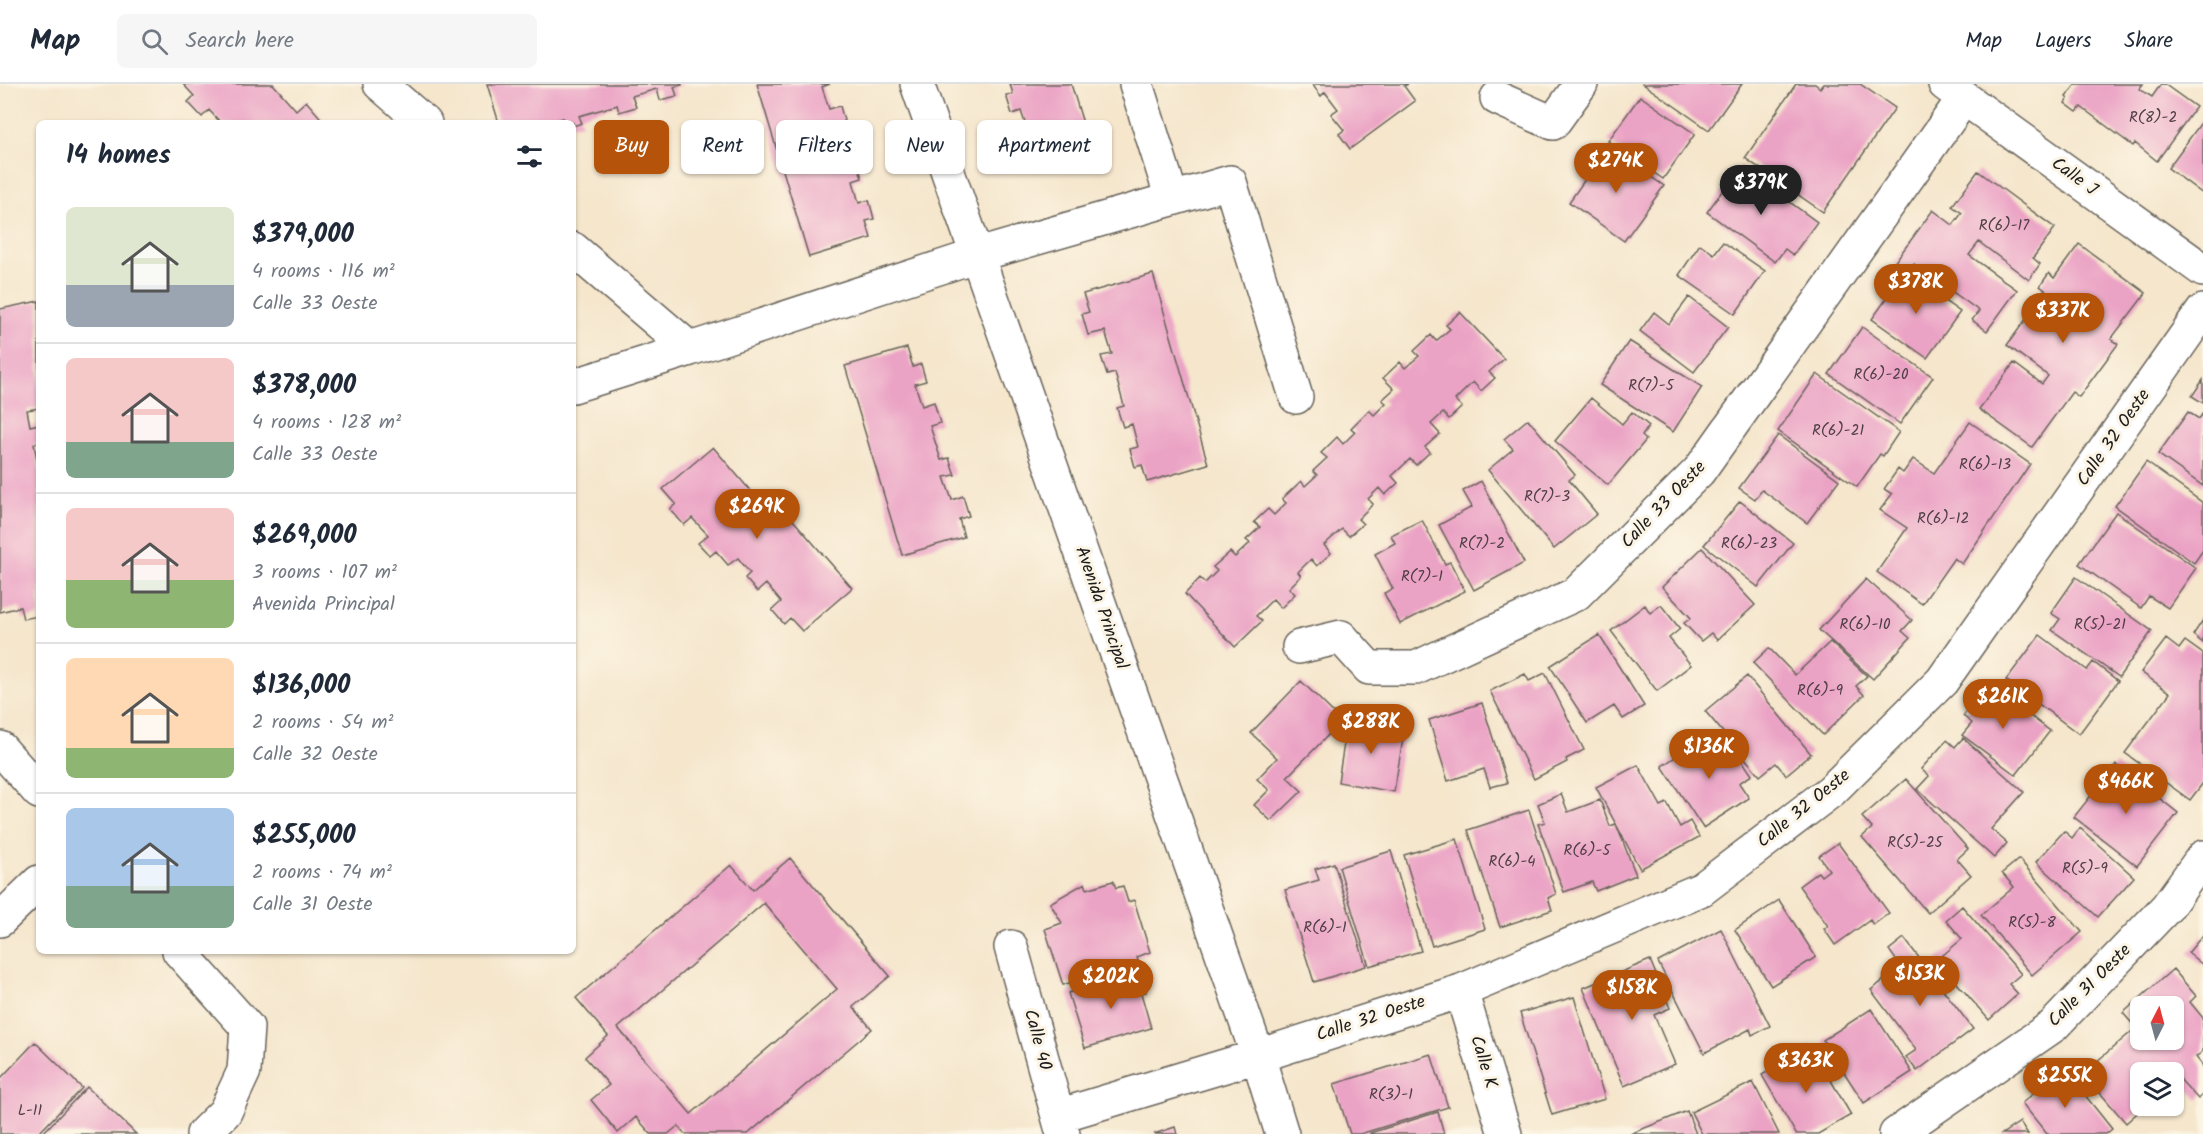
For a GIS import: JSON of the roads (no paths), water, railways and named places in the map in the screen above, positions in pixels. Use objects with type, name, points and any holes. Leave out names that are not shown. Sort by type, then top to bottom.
[{"type":"street","points":[[380,84],[422,120]]},
{"type":"street","name":"Avenida Principal","points":[[917,84],[1258,1056],[1282,1134]]},
{"type":"street","points":[[1136,84],[1172,199]]},
{"type":"street","points":[[1497,98],[1553,123],[1581,84]]},
{"type":"street","name":"Calle J","points":[[1954,91],[2203,270]]},
{"type":"street","name":"Calle 33 Oeste","points":[[1299,647],[1341,637],[1369,668],[1416,668],[1576,594],[1699,471],[1954,91]]},
{"type":"street","points":[[576,385],[978,255],[1230,182],[1296,397]]},
{"type":"street","points":[[576,252],[690,349]]},
{"type":"street","name":"Calle 32 Oeste","points":[[1060,1125],[1258,1056],[1461,991],[1702,889],[1831,791],[1942,681],[2203,311]]},
{"type":"street","points":[[0,748],[36,789]]},
{"type":"street","name":"Calle 31 Oeste","points":[[1896,1134],[2053,1026],[2167,907],[2203,857]]},
{"type":"street","points":[[0,920],[36,885]]},
{"type":"street","name":"Calle 40","points":[[1011,947],[1060,1125]]},
{"type":"street","points":[[183,954],[247,1028],[244,1071],[225,1113],[203,1134]]},
{"type":"street","name":"Calle K","points":[[1461,991],[1505,1134]]}]
